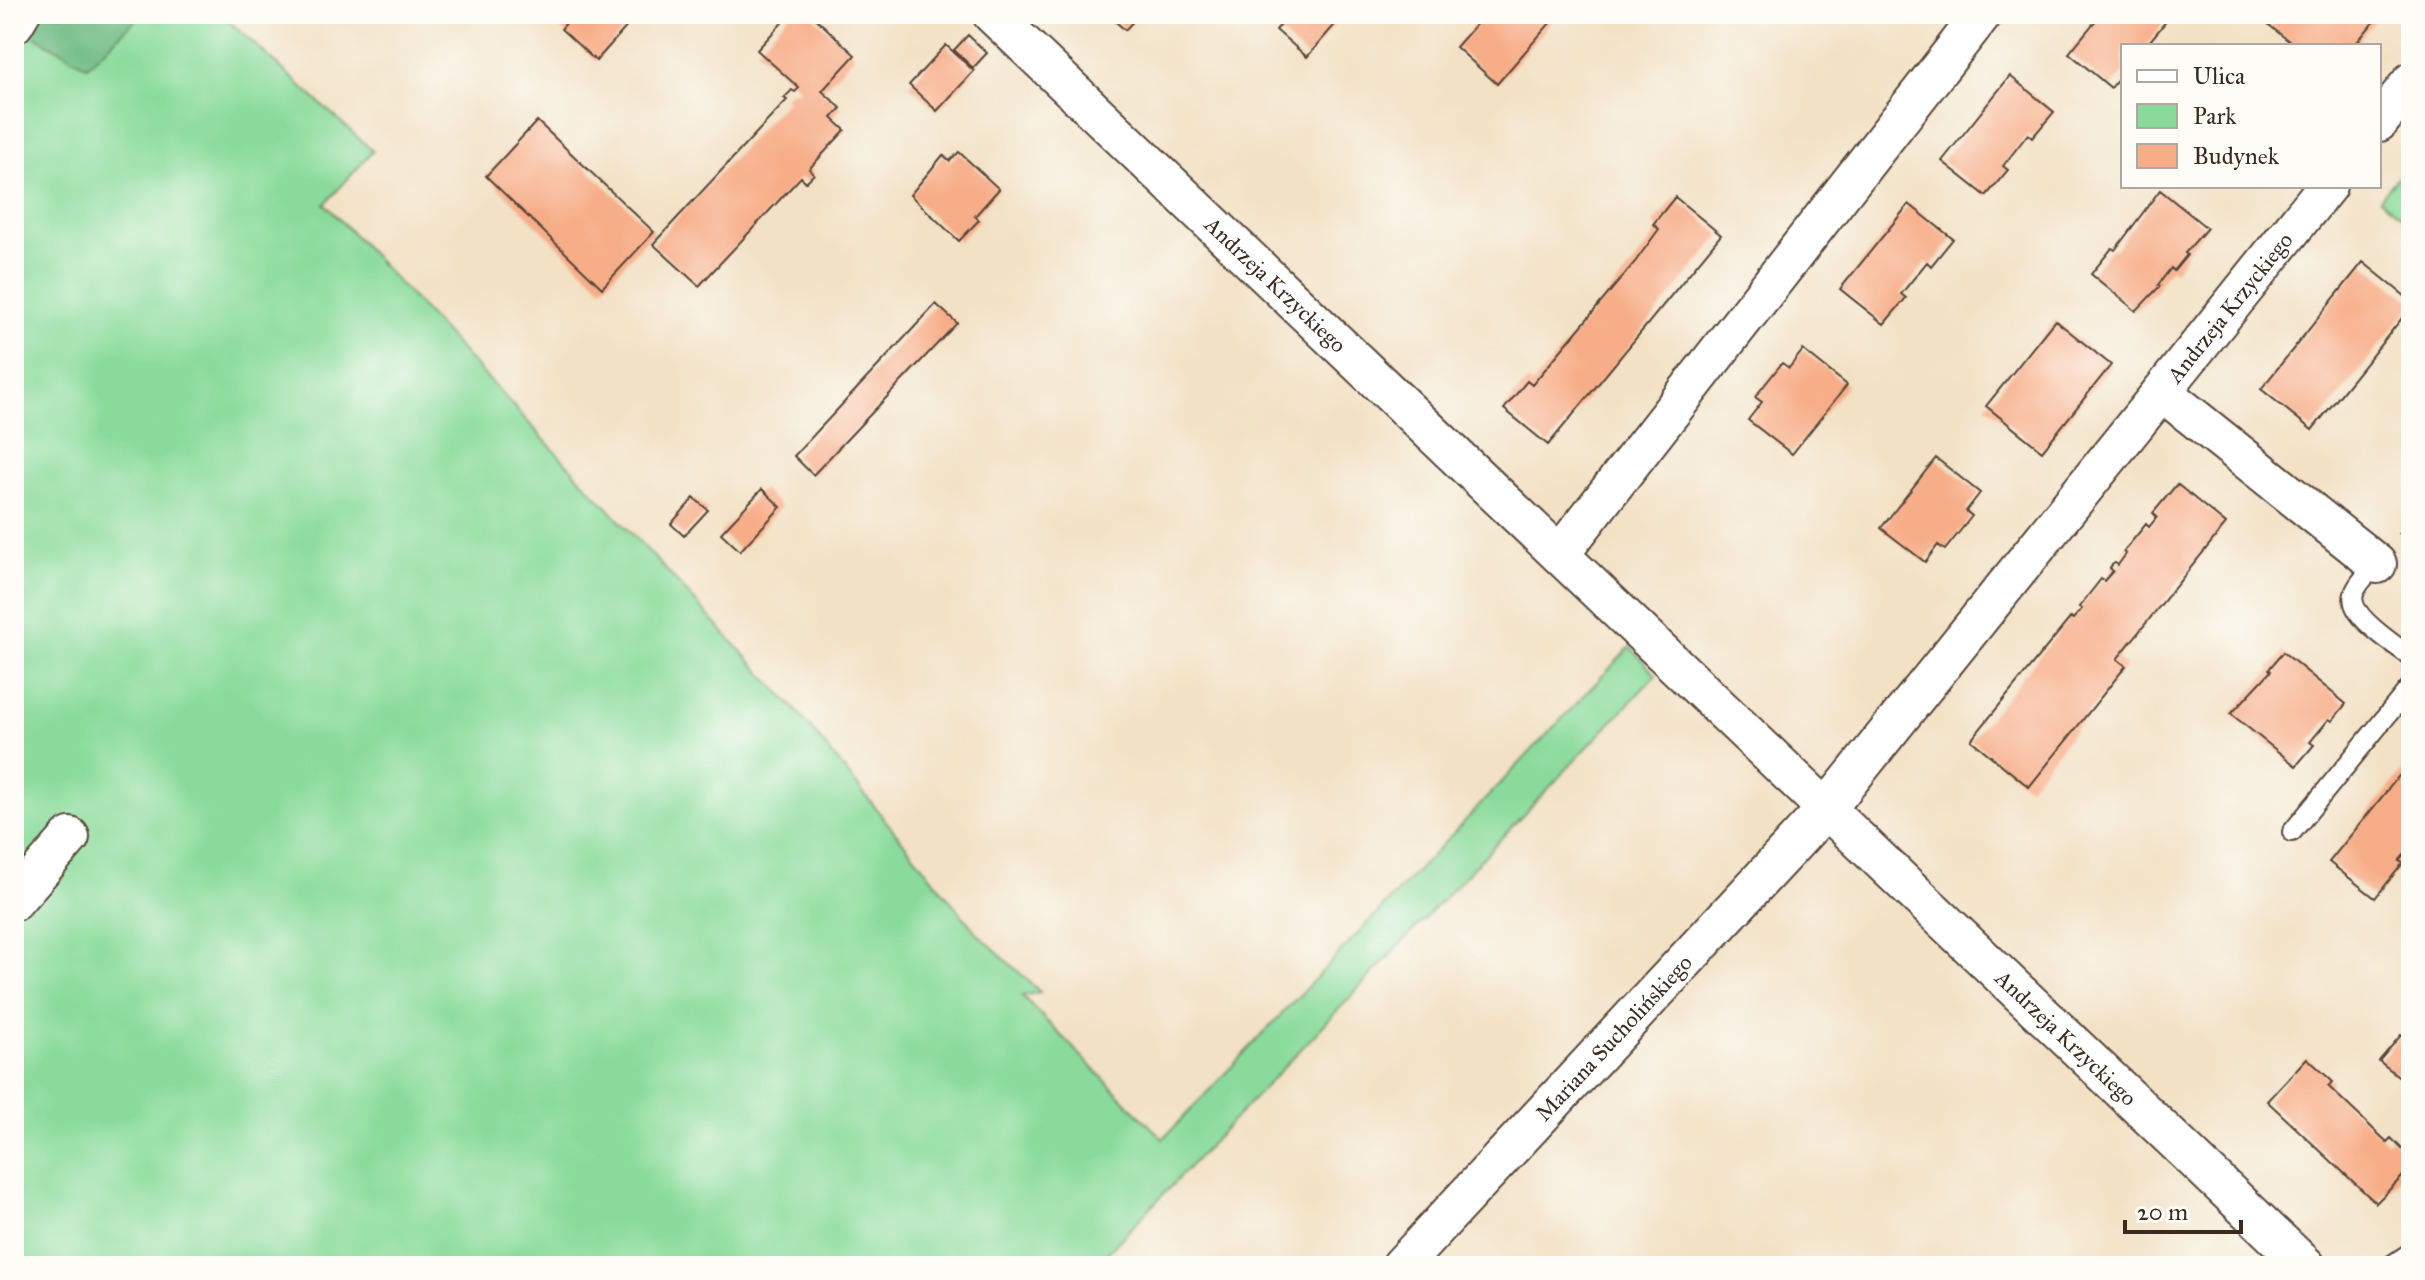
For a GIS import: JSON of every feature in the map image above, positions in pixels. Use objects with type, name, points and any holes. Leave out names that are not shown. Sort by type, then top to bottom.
[{"type":"street","points":[[14,24],[20,14]]},
{"type":"street","name":"Andrzeja Krzyckiego","points":[[992,14],[2306,1266]]},
{"type":"street","points":[[1560,554],[1982,14]]},
{"type":"street","points":[[2381,120],[2411,82]]},
{"type":"street","name":"Andrzeja Krzyckiego","points":[[1827,808],[2325,188]]},
{"type":"street","name":"Andrzeja Krzyckiego","points":[[2162,392],[2377,564]]},
{"type":"street","name":"Mariana Sucholińskiego","points":[[1401,1266],[1827,808]]},
{"type":"street","points":[[14,901],[70,837]]},
{"type":"lane","name":"Andrzeja Krzyckiego","points":[[2377,564],[2355,592],[2353,605],[2360,616],[2411,657]]},
{"type":"lane","points":[[2292,832],[2411,686]]},
{"type":"lane","points":[[2390,1266],[2411,1252]]},
{"type":"green space","points":[[20,14],[142,14],[87,66],[14,24]]},
{"type":"green space","points":[[142,14],[221,14],[373,151],[325,204],[796,710],[976,932],[1040,992],[1022,996],[1163,1139],[1630,647],[1656,675],[1095,1266],[14,1266],[14,24],[87,66]]},
{"type":"green space","points":[[2411,160],[2411,224],[2380,199]]},
{"type":"building","points":[[574,14],[638,14],[596,61],[561,29]]},
{"type":"building","points":[[790,14],[811,14],[855,55],[822,91],[841,108],[832,118],[845,130],[809,169],[814,174],[806,182],[801,177],[699,286],[653,244],[787,100],[784,98],[799,88],[757,50]]},
{"type":"building","points":[[1107,14],[1140,14],[1125,30]]},
{"type":"building","points":[[1290,14],[1344,14],[1307,57],[1276,30]]},
{"type":"building","points":[[1485,14],[1558,14],[1497,84],[1456,47]]},
{"type":"building","points":[[2101,14],[2172,14],[2148,44],[2121,44],[2121,76],[2111,88],[2069,53]]},
{"type":"building","points":[[2262,14],[2380,14],[2356,44],[2293,44],[2259,17]]},
{"type":"building","points":[[968,35],[987,53],[973,68],[954,50]]},
{"type":"building","points":[[946,45],[974,71],[937,111],[909,85]]},
{"type":"building","points":[[2010,76],[2054,112],[2032,138],[2028,134],[2003,166],[2008,170],[1986,196],[1942,161]]},
{"type":"building","points":[[537,121],[654,232],[602,288],[486,176]]},
{"type":"building","points":[[959,152],[999,189],[975,216],[979,220],[959,241],[910,195],[943,155],[950,161]]},
{"type":"building","points":[[2160,190],[2207,228],[2174,271],[2171,268],[2160,286],[2136,311],[2091,274],[2112,248],[2115,250]]},
{"type":"building","points":[[1675,197],[1721,235],[1548,445],[1504,409],[1527,381],[1532,385],[1635,262],[1659,229],[1653,224]]},
{"type":"building","points":[[1909,204],[1953,239],[1931,266],[1927,262],[1901,294],[1906,298],[1884,324],[1840,289]]},
{"type":"building","points":[[2363,262],[2411,301],[2411,307],[2312,430],[2261,389]]},
{"type":"building","points":[[936,304],[957,323],[813,475],[794,456]]},
{"type":"building","points":[[2055,320],[2111,365],[2042,451],[1986,406]]},
{"type":"building","points":[[1803,350],[1847,385],[1792,454],[1748,420],[1762,402],[1755,397],[1782,363],[1789,368]]},
{"type":"building","points":[[1936,458],[1980,493],[1966,511],[1972,516],[1945,550],[1938,545],[1925,562],[1881,528]]},
{"type":"building","points":[[2177,484],[2226,524],[2117,659],[2126,666],[2029,787],[1971,740],[2071,617],[2073,619],[2082,609],[2079,607],[2101,579],[2104,581],[2113,571],[2110,568],[2112,565],[2118,565],[2126,554],[2123,552],[2146,524],[2149,527],[2157,517],[2153,513]]},
{"type":"building","points":[[762,489],[781,507],[740,551],[721,533]]},
{"type":"building","points":[[694,498],[708,510],[684,536],[671,524]]},
{"type":"building","points":[[2283,652],[2346,704],[2310,742],[2314,745],[2296,766],[2231,714],[2271,671],[2269,669]]},
{"type":"building","points":[[2411,761],[2411,847],[2399,861],[2403,863],[2375,898],[2329,862]]},
{"type":"building","points":[[2411,1034],[2411,1086],[2379,1061],[2401,1035],[2407,1040]]},
{"type":"building","points":[[2307,1058],[2333,1082],[2328,1086],[2387,1142],[2391,1138],[2411,1158],[2411,1168],[2376,1203],[2267,1101]]}]
